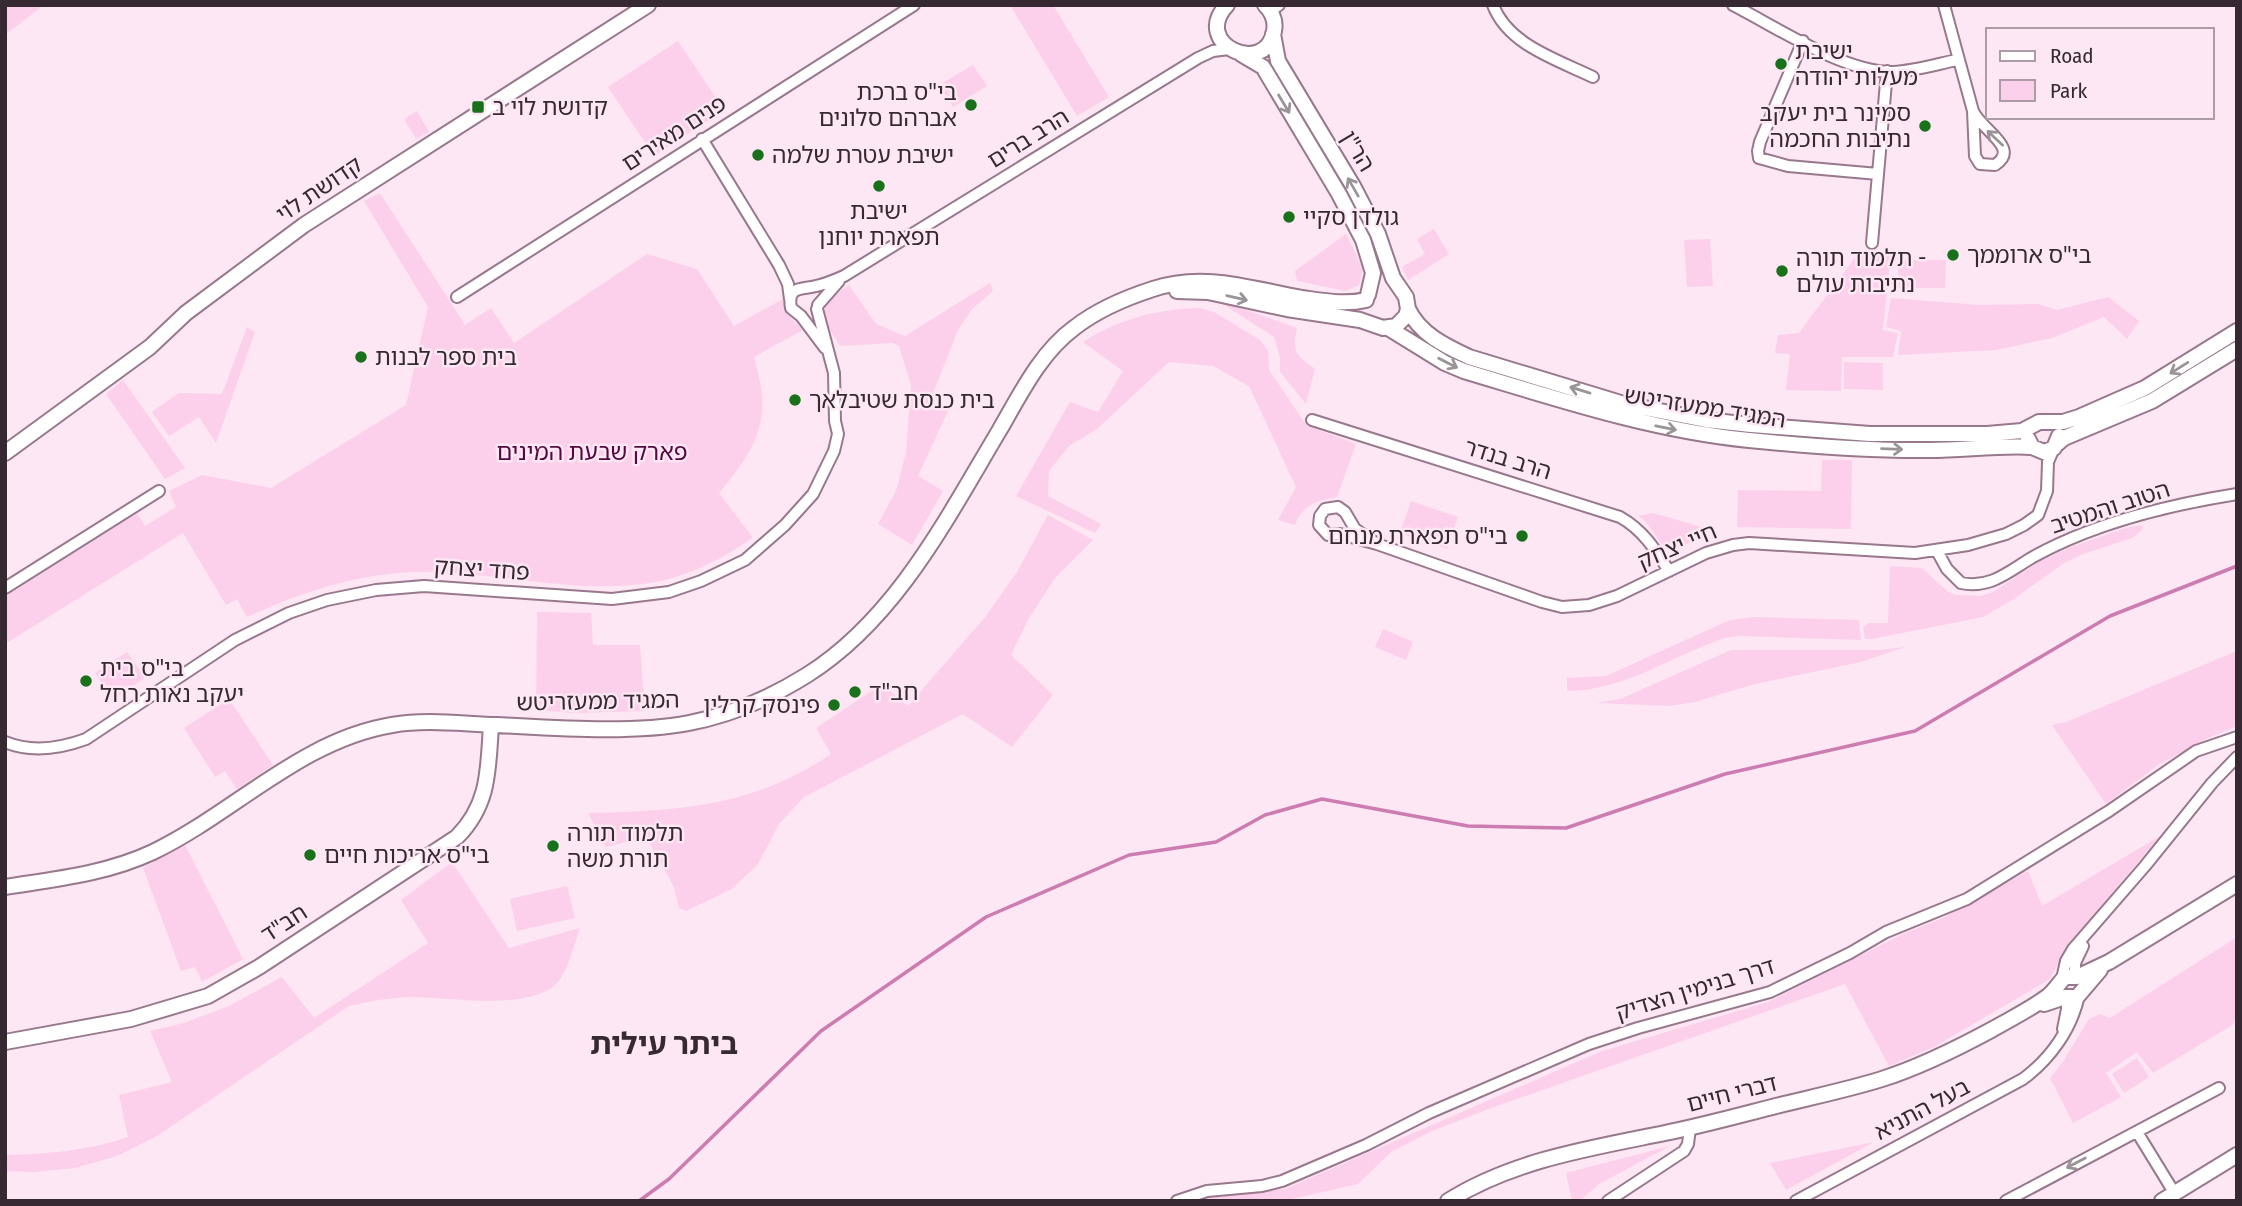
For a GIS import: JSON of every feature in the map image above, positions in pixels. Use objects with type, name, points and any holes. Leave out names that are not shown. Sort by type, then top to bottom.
[{"type":"street","name":"קדושת לוי","points":[[5,453],[150,347],[186,313],[304,225],[648,5]]},
{"type":"street","name":"פנים מאירים","points":[[457,297],[914,5]]},
{"type":"street","points":[[1493,5],[1502,22],[1526,44],[1593,77]]},
{"type":"street","points":[[1733,5],[1854,66],[1887,71],[1958,60]]},
{"type":"street","points":[[1944,5],[1973,111],[1979,123],[2003,144],[2004,154],[2000,163],[1995,166],[1985,166],[1975,156],[1973,111]]},
{"type":"street","name":"הר\"ן","points":[[1271,7],[1278,61],[1372,221],[1393,278],[1402,292]]},
{"type":"street","points":[[1218,32],[1223,8]]},
{"type":"street","name":"הר\"ן","points":[[1218,32],[1235,51],[1263,68],[1358,228],[1373,273],[1367,297]]},
{"type":"street","name":"הרב ברים","points":[[1198,58],[1213,42],[1218,32]]},
{"type":"street","points":[[1235,51],[1259,51],[1269,43],[1273,34]]},
{"type":"street","points":[[1803,41],[1760,142],[1759,158],[1787,166],[1878,174]]},
{"type":"street","name":"הרב ברים","points":[[807,288],[844,276],[1198,58],[1213,51],[1235,51]]},
{"type":"street","points":[[1872,243],[1887,71]]},
{"type":"street","points":[[702,139],[779,265],[788,284],[791,308],[801,316],[812,314],[818,307],[817,295],[779,265]]},
{"type":"street","name":"הרב ברים","points":[[818,307],[844,276]]},
{"type":"street","name":"המגיד ממעזריטש","points":[[5,887],[93,873],[132,861],[177,839],[327,746],[350,736],[393,724],[417,722],[632,727],[689,723],[733,710],[776,692],[838,654],[866,628],[914,567],[1036,369],[1072,329],[1122,300],[1165,285],[1209,280],[1316,300],[1346,303],[1367,297]]},
{"type":"street","points":[[1385,285],[1402,292],[1406,297],[1408,310],[1402,322],[1383,327],[1367,317],[1367,297],[1373,290],[1385,285]]},
{"type":"street","points":[[790,299],[794,292],[807,288]]},
{"type":"street","name":"המגיד ממעזריטש","points":[[1122,300],[1165,292],[1208,292],[1287,310],[1360,320],[1383,327],[1464,371],[1620,418],[1667,428],[1750,440],[1869,449],[2034,449]]},
{"type":"street","name":"פחד יצחק","points":[[5,742],[16,747],[50,748],[67,746],[86,739],[213,654],[260,626],[321,602],[348,595],[424,586],[612,599],[669,592],[701,581],[745,560],[785,525],[813,494],[834,451],[838,434],[835,421],[834,373],[818,307]]},
{"type":"street","name":"המגיד ממעזריטש","points":[[1408,310],[1419,327],[1469,357],[1624,404],[1670,414],[1751,425],[1929,435],[2022,431],[2041,423],[2063,422],[2079,417],[2145,388],[2237,331]]},
{"type":"street","name":"פחד יצחק","points":[[801,316],[827,350]]},
{"type":"street","points":[[2034,449],[2044,452],[2152,401],[2237,349]]},
{"type":"street","name":"הרב בנדר","points":[[1312,420],[1620,517],[1632,523],[1647,537],[1669,571]]},
{"type":"street","points":[[2047,471],[2028,433],[2041,423],[2059,433],[2056,446]]},
{"type":"street","name":"קדושת לוי","points":[[5,442],[31,433]]},
{"type":"street","name":"חיי יצחק","points":[[1340,534],[1377,544],[1542,602],[1562,607],[1589,605],[1617,596],[1718,548],[1749,543],[1915,553],[1937,551],[2006,534],[2038,515],[2045,499],[2048,462],[2056,446]]},
{"type":"street","points":[[5,588],[159,491]]},
{"type":"street","name":"הטוב והמטיב","points":[[1937,551],[1947,569],[1961,583],[1983,585],[2073,538],[2130,519],[2237,494]]},
{"type":"street","points":[[1338,507],[1345,512],[1348,520],[1346,529],[1332,536],[1324,532],[1319,525],[1320,516],[1329,508],[1338,507]]},
{"type":"street","name":"חיי יצחק","points":[[1348,520],[1355,529],[1377,544]]},
{"type":"street","name":"חב\"ד","points":[[5,1042],[131,1020],[180,1006],[208,996],[259,967],[457,836],[472,822],[487,782],[491,725]]},
{"type":"street","name":"דרך בנימין הצדיק","points":[[1177,1201],[1207,1191],[1262,1186],[1282,1181],[1366,1145],[1429,1113],[1589,1044],[1770,992],[1850,953],[1886,932],[1967,899],[2109,811],[2196,751],[2237,737]]},
{"type":"street","points":[[2071,987],[2077,958],[2091,931],[2212,783],[2237,757]]},
{"type":"street","name":"דברי חיים","points":[[1448,1201],[1464,1191],[1531,1164],[1570,1152],[1690,1128],[1883,1078],[1967,1043],[2071,987],[2237,884]]},
{"type":"street","name":"בעל התניא","points":[[1796,1201],[2022,1079],[2046,1059],[2058,1041],[2066,1019],[2071,987]]},
{"type":"street","points":[[2006,1201],[2219,1088]]},
{"type":"street","points":[[1608,1201],[1684,1151],[1688,1144],[1690,1128]]},
{"type":"street","points":[[2137,1132],[2169,1197],[2237,1156]]},
{"type":"green space","points":[[5,5],[44,5],[5,35]]},
{"type":"green space","points":[[1010,5],[1053,5],[1109,97],[1077,116]]},
{"type":"green space","points":[[678,41],[724,110],[654,156],[608,87]]},
{"type":"green space","points":[[973,65],[987,86],[953,107],[939,85]]},
{"type":"green space","points":[[417,111],[429,132],[416,139],[404,119]]},
{"type":"green space","name":"פארק שבעת המינים","points":[[380,193],[465,325],[491,308],[514,343],[647,254],[697,269],[734,326],[783,299],[787,314],[803,330],[754,357],[762,395],[760,423],[744,460],[719,493],[753,538],[707,564],[656,582],[602,586],[438,572],[387,574],[316,590],[247,617],[237,599],[226,605],[183,533],[5,644],[5,597],[137,513],[145,526],[176,507],[169,491],[202,475],[271,488],[406,405],[428,307],[364,201]]},
{"type":"green space","points":[[1434,229],[1449,254],[1408,280],[1402,267],[1425,254],[1417,239]]},
{"type":"green space","points":[[1346,234],[1363,269],[1359,285],[1346,291],[1297,281],[1295,271]]},
{"type":"green space","points":[[1710,239],[1713,286],[1687,287],[1684,240]]},
{"type":"green space","points":[[1891,251],[1883,330],[1898,333],[1893,357],[1842,357],[1841,391],[1786,390],[1790,354],[1775,353],[1778,335],[1799,333],[1859,252]]},
{"type":"green space","points":[[1898,260],[1946,260],[1945,288],[1898,288]]},
{"type":"green space","points":[[990,283],[993,291],[972,309],[958,330],[930,401],[948,411],[918,476],[943,491],[912,545],[878,524],[896,491],[906,452],[911,385],[899,346],[893,343],[840,346],[828,326],[824,312],[830,300],[849,285],[876,324],[905,336]]},
{"type":"green space","points":[[2108,297],[2139,321],[2127,339],[2104,317],[2052,338],[1996,350],[1898,355],[1901,331],[1886,327],[1891,298],[1979,305],[2038,304],[2057,310]]},
{"type":"green space","points":[[1215,299],[1297,328],[1297,352],[1315,369],[1306,404],[1280,372],[1280,357],[1274,337]]},
{"type":"green space","points":[[1200,308],[1214,312],[1260,340],[1268,351],[1269,370],[1307,426],[1356,444],[1337,497],[1322,500],[1306,508],[1295,525],[1278,520],[1296,487],[1249,386],[1213,366],[1169,362],[1097,429],[1069,446],[1049,471],[1048,496],[1101,524],[1095,533],[1016,496],[1070,402],[1098,412],[1123,371],[1083,342],[1125,321],[1169,310]]},
{"type":"green space","points":[[247,327],[255,332],[216,443],[199,417],[169,436],[152,412],[179,393],[222,394]]},
{"type":"green space","points":[[1844,362],[1883,363],[1883,390],[1844,389]]},
{"type":"green space","points":[[123,380],[185,468],[165,479],[106,394]]},
{"type":"green space","points":[[1822,460],[1852,460],[1851,529],[1737,527],[1738,490],[1821,491]]},
{"type":"green space","points":[[1411,501],[1458,517],[1447,549],[1400,533]]},
{"type":"green space","points":[[1653,513],[1698,526],[1707,534],[1674,550],[1669,549],[1638,516]]},
{"type":"green space","points":[[1048,515],[1093,540],[1055,578],[1028,620],[1011,655],[1053,695],[1012,747],[963,714],[804,797],[779,824],[758,864],[732,889],[686,911],[679,908],[674,887],[646,837],[606,847],[588,813],[684,807],[744,795],[802,772],[831,754],[816,728],[882,684],[908,706],[986,616],[1017,572]]},
{"type":"green space","points":[[2142,525],[2143,529],[2132,538],[2064,563],[2014,599],[1983,617],[1865,639],[1863,627],[1869,623],[1888,623],[1890,566],[1922,568],[1948,592],[1981,596],[1993,592],[2040,561],[2069,548],[2125,528]]},
{"type":"green space","points":[[537,612],[591,613],[593,645],[640,645],[645,711],[574,713],[536,710]]},
{"type":"green space","points":[[1754,617],[1859,620],[1861,640],[1740,636],[1725,638],[1628,679],[1567,691],[1567,678],[1606,676],[1730,620]]},
{"type":"green space","points":[[1383,629],[1413,642],[1406,660],[1375,647]]},
{"type":"green space","points":[[1905,647],[1861,662],[1755,684],[1695,702],[1669,706],[1597,703],[1620,699],[1731,650],[1880,650]]},
{"type":"green space","points":[[2237,651],[2237,726],[2158,765],[2106,804],[2052,725],[2066,722]]},
{"type":"green space","points":[[127,652],[145,678],[113,699],[95,673]]},
{"type":"green space","points":[[229,699],[273,765],[237,789],[225,771],[215,777],[184,728]]},
{"type":"green space","points":[[2160,836],[2068,945],[2050,979],[1934,1047],[1889,1066],[1845,984],[1432,1131],[1391,1152],[1358,1184],[1283,1201],[1198,1201],[1216,1196],[1285,1189],[1602,1051],[1768,1002],[1903,934],[1943,918],[2028,871],[2042,906]]},
{"type":"green space","points":[[185,845],[243,959],[202,982],[195,967],[181,971],[143,868]]},
{"type":"green space","points":[[452,862],[509,948],[580,928],[560,979],[548,990],[512,1000],[408,997],[349,1006],[157,1136],[117,1156],[75,1168],[34,1172],[5,1171],[5,1155],[67,1151],[128,1137],[119,1095],[172,1082],[150,1031],[184,1023],[229,1006],[282,977],[314,1018],[428,943],[401,900]]},
{"type":"green space","points":[[567,886],[575,918],[517,931],[510,899]]},
{"type":"green space","points":[[2237,937],[2237,1010],[2234,1024],[2153,1073],[2137,1052],[2106,1073],[2121,1097],[2073,1123],[2050,1078],[2089,1019],[2100,1014],[2110,1018]]},
{"type":"green space","points":[[2137,1058],[2149,1077],[2124,1093],[2112,1074]]},
{"type":"green space","points":[[1874,1142],[1786,1190],[1770,1163]]},
{"type":"green space","points":[[1670,1146],[1599,1184],[1580,1201],[1572,1201],[1566,1173]]},
{"type":"waterway","points":[[639,1201],[669,1179],[821,1031],[986,917],[1129,855],[1216,842],[1265,815],[1322,799],[1468,826],[1566,828],[1725,774],[1915,731],[2110,616],[2237,566]]},
{"type":"place","name":"ישיבת מעלות יהודה","points":[[1781,64]]},
{"type":"place","name":"בי\"ס ברכת אברהם סלונים","points":[[971,105]]},
{"type":"place","name":"קדושת לוי ב","points":[[478,107]]},
{"type":"place","name":"סמינר בית יעקב נתיבות החכמה","points":[[1925,126]]},
{"type":"place","name":"ישיבת עטרת שלמה","points":[[758,155]]},
{"type":"place","name":"ישיבת תפארת יוחנן","points":[[879,186]]},
{"type":"place","name":"גולדן סקיי","points":[[1289,217]]},
{"type":"place","name":"בי\"ס ארוממך","points":[[1953,255]]},
{"type":"place","name":"תלמוד תורה - נתיבות עולם","points":[[1782,271]]},
{"type":"place","name":"בית ספר לבנות","points":[[361,357]]},
{"type":"place","name":"בית כנסת שטיבלאך","points":[[795,400]]},
{"type":"place","name":"בי\"ס תפארת מנחם","points":[[1522,536]]},
{"type":"place","name":"בי\"ס בית יעקב נאות רחל","points":[[86,681]]},
{"type":"place","name":"חב\"ד","points":[[855,692]]},
{"type":"place","name":"פינסק קרלין","points":[[834,705]]},
{"type":"place","name":"תלמוד תורה תורת משה","points":[[553,846]]},
{"type":"place","name":"בי\"ס אריכות חיים","points":[[310,855]]},
{"type":"district","name":"ביתר עילית","points":[[664,1044]]}]
